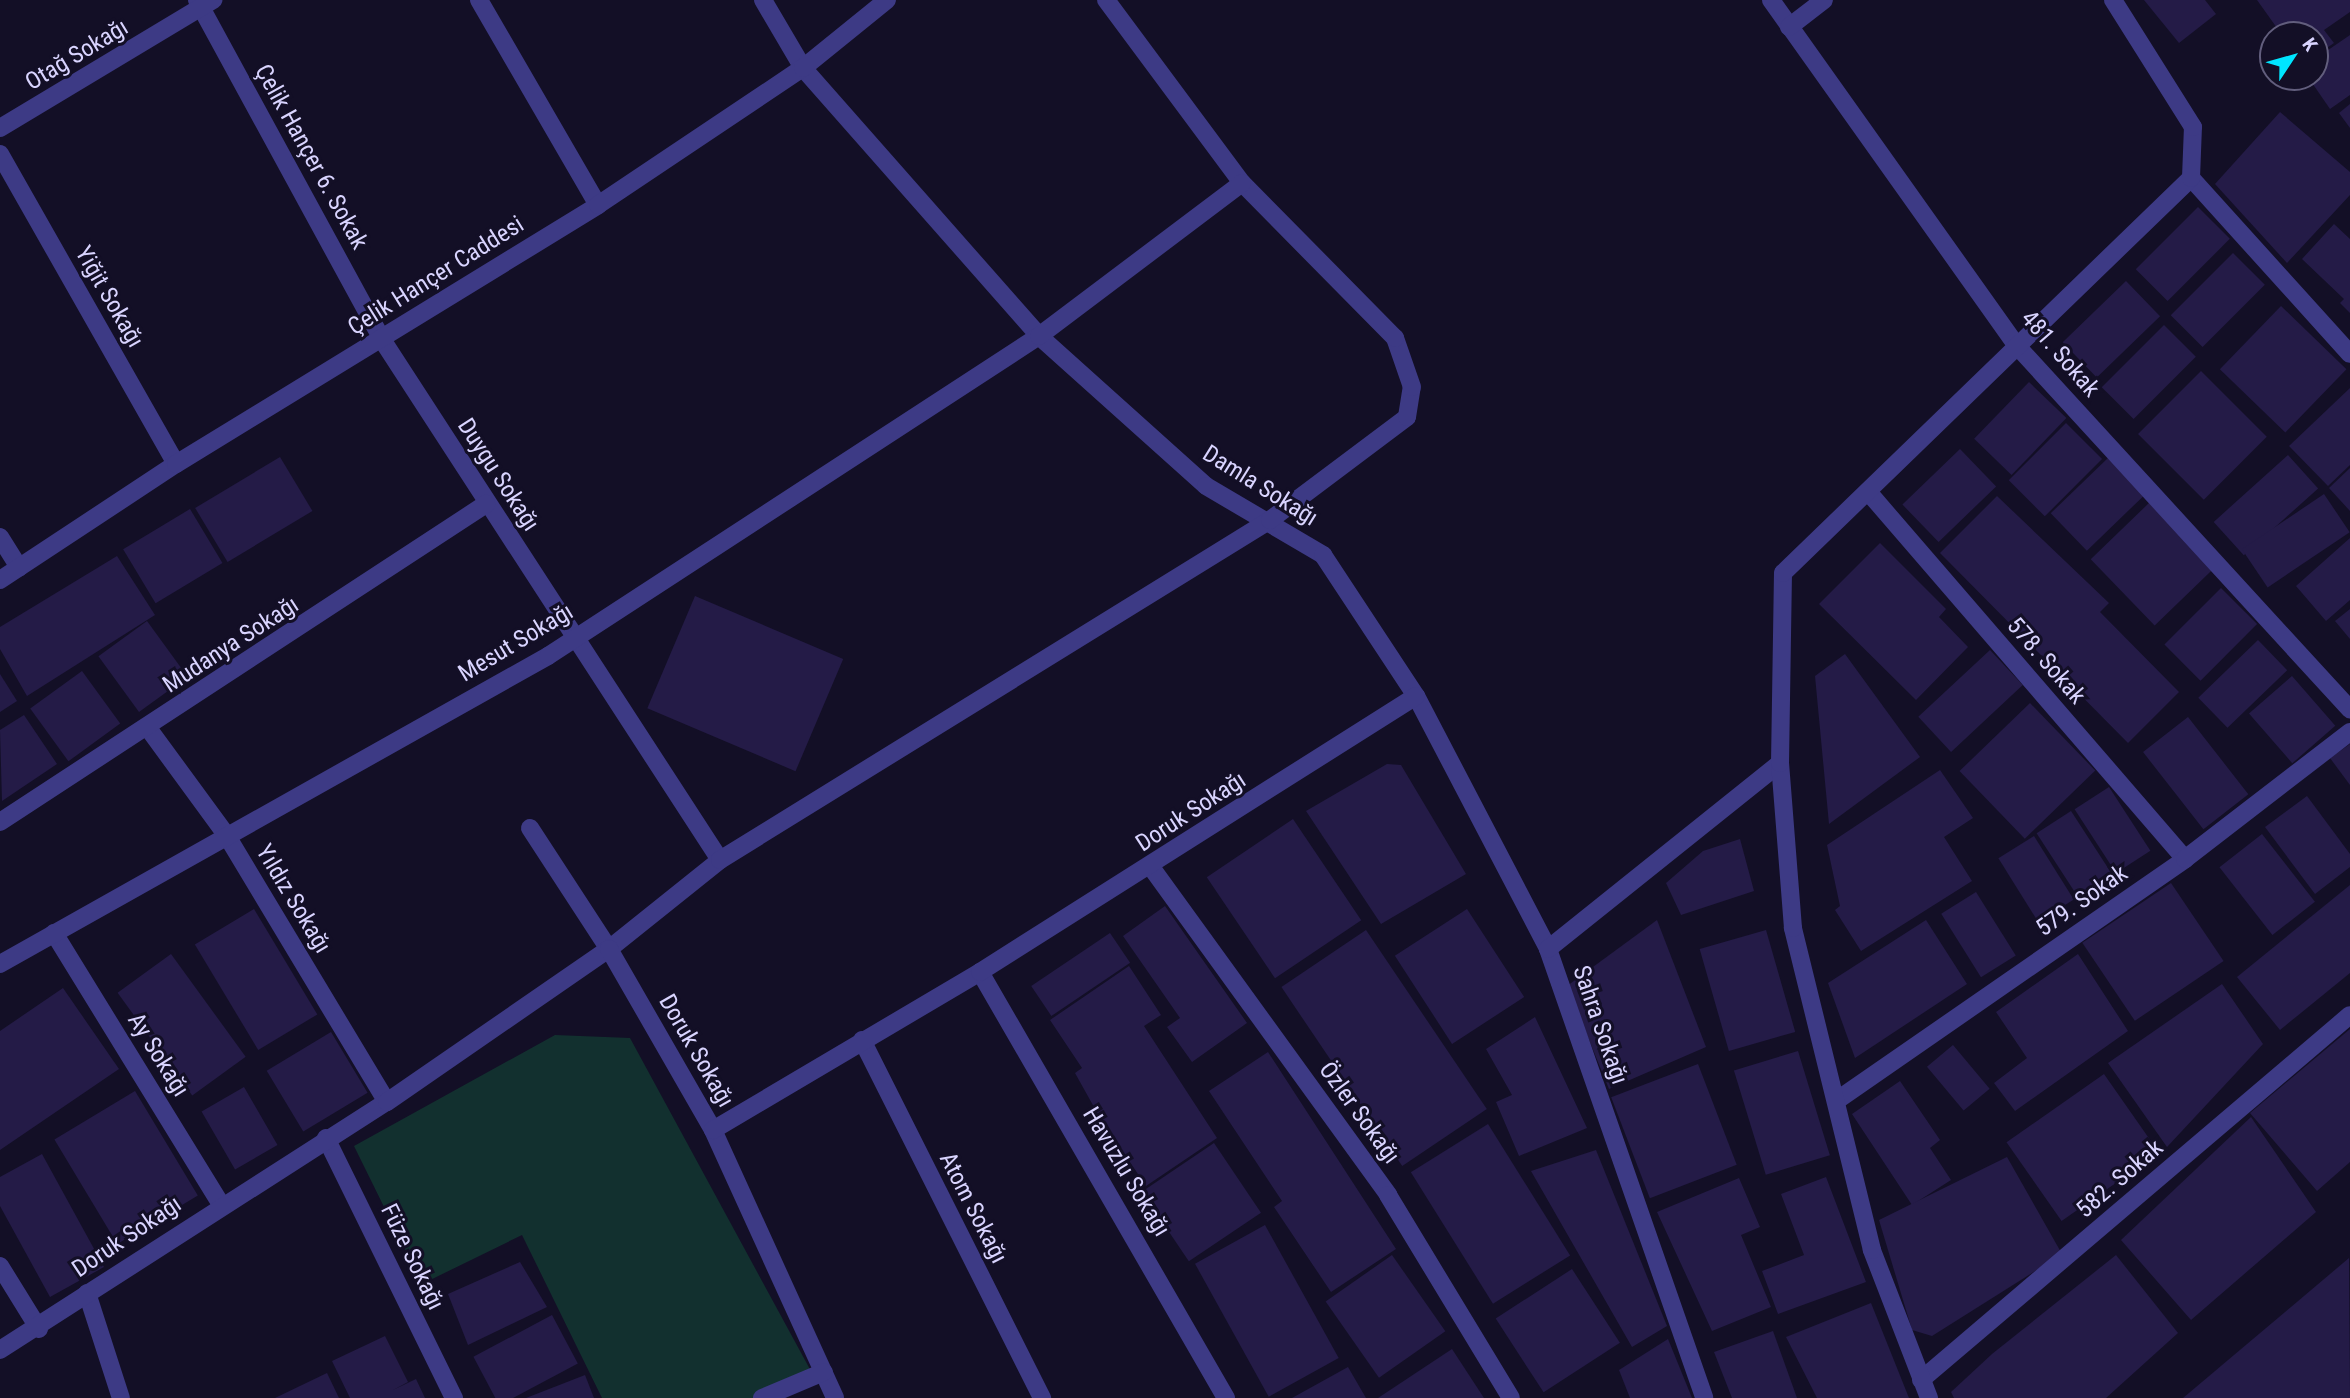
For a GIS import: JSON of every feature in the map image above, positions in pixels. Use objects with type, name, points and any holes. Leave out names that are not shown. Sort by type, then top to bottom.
[{"type":"street","points":[[479,0],[598,205]]},
{"type":"street","name":"Damla Sokağı","points":[[763,0],[803,68],[1039,336],[1206,486],[1270,520],[1323,555],[1416,696],[1548,948]]},
{"type":"street","name":"Çelik Hançer Caddesi","points":[[0,580],[176,464],[598,205],[803,68],[887,0]]},
{"type":"street","points":[[530,828],[610,949],[720,860],[1270,520],[1407,417],[1412,387],[1395,338],[1242,183],[1106,0]]},
{"type":"street","name":"481. Sokak","points":[[1771,0],[2017,346],[2350,709]]},
{"type":"street","points":[[1789,27],[1824,0]]},
{"type":"street","points":[[1928,1398],[1872,1250],[1793,928],[1780,763],[1783,573],[1870,494],[2017,346],[2191,178],[2193,127],[2113,0]]},
{"type":"street","name":"Otağ Sokağı","points":[[0,128],[204,3]]},
{"type":"street","name":"Çelik Hançer 6. Sokak","points":[[204,3],[381,338]]},
{"type":"street","name":"Yiğit Sokağı","points":[[0,154],[176,464]]},
{"type":"street","points":[[2191,178],[2350,354]]},
{"type":"street","name":"Mesut Sokağı","points":[[0,964],[578,636],[1039,336],[1242,183]]},
{"type":"street","name":"Duygu Sokağı","points":[[381,338],[486,504],[578,636],[720,860]]},
{"type":"street","name":"578. Sokak","points":[[1870,494],[2185,859]]},
{"type":"street","name":"Mudanya Sokağı","points":[[0,822],[148,728],[486,504]]},
{"type":"street","points":[[0,537],[19,568]]},
{"type":"street","name":"Doruk Sokağı","points":[[0,1350],[39,1329],[87,1293],[220,1203],[387,1102],[610,949],[713,1129],[980,972],[1151,867],[1416,696]]},
{"type":"street","name":"Yıldız Sokağı","points":[[148,728],[227,836],[387,1102]]},
{"type":"street","name":"579. Sokak","points":[[1836,1101],[2185,859],[2350,732]]},
{"type":"street","name":"Sahra Sokağı","points":[[1704,1398],[1548,948],[1780,763]]},
{"type":"street","name":"Özler Sokağı","points":[[1151,867],[1388,1195],[1511,1398]]},
{"type":"street","name":"Ay Sokağı","points":[[54,933],[220,1203]]},
{"type":"street","name":"Havuzlu Sokağı","points":[[980,972],[1226,1398]]},
{"type":"street","name":"582. Sokak","points":[[1921,1380],[2350,1014]]},
{"type":"street","name":"Atom Sokağı","points":[[862,1040],[1042,1398]]},
{"type":"street","points":[[713,1129],[835,1398]]},
{"type":"street","name":"Füze Sokağı","points":[[327,1138],[454,1398]]},
{"type":"street","points":[[0,1266],[39,1329]]},
{"type":"street","points":[[87,1293],[121,1398]]},
{"type":"street","points":[[762,1398],[824,1372]]},
{"type":"green space","points":[[555,1035],[630,1038],[812,1373],[760,1398],[602,1398],[522,1235],[422,1284],[354,1146]]},
{"type":"building","points":[[2144,0],[2205,0],[2216,14],[2179,43]]},
{"type":"building","points":[[2257,0],[2350,0],[2350,12],[2329,27],[2329,21],[2272,21]]},
{"type":"building","points":[[2350,35],[2350,95],[2330,109],[2318,91],[2329,91],[2329,49]]},
{"type":"building","points":[[2350,104],[2350,128],[2339,113]]},
{"type":"building","points":[[2280,112],[2350,172],[2350,195],[2287,263],[2215,184]]},
{"type":"building","points":[[2198,207],[2230,239],[2168,301],[2136,269]]},
{"type":"building","points":[[2334,224],[2350,239],[2350,313],[2340,303],[2344,299],[2302,259]]},
{"type":"building","points":[[2233,253],[2265,285],[2203,347],[2171,315]]},
{"type":"building","points":[[2126,281],[2160,316],[2097,377],[2063,342]]},
{"type":"building","points":[[2281,306],[2346,369],[2285,433],[2220,369]]},
{"type":"building","points":[[2164,325],[2196,357],[2134,419],[2102,387]]},
{"type":"building","points":[[2201,371],[2267,437],[2204,500],[2138,434]]},
{"type":"building","points":[[2029,382],[2066,418],[2012,475],[1974,439]]},
{"type":"building","points":[[2350,388],[2350,465],[2328,486],[2289,446]]},
{"type":"building","points":[[2066,423],[2102,459],[2045,516],[2009,480]]},
{"type":"building","points":[[1960,449],[1996,486],[1939,542],[1902,505]]},
{"type":"building","points":[[2288,455],[2318,488],[2244,555],[2214,522]]},
{"type":"building","points":[[280,457],[312,511],[228,562],[195,508]]},
{"type":"building","points":[[2109,457],[2145,494],[2087,551],[2051,513]]},
{"type":"building","points":[[2350,468],[2350,511],[2329,488]]},
{"type":"building","points":[[2324,494],[2350,532],[2268,587],[2242,549]]},
{"type":"building","points":[[1997,496],[2109,603],[2100,612],[2179,692],[2128,743],[1940,553]]},
{"type":"building","points":[[2149,503],[2213,569],[2155,625],[2091,559]]},
{"type":"building","points":[[190,509],[222,563],[156,603],[123,549]]},
{"type":"building","points":[[2350,538],[2350,600],[2326,621],[2296,586]]},
{"type":"building","points":[[1880,543],[1946,609],[1939,617],[1968,647],[1916,700],[1819,604]]},
{"type":"building","points":[[117,556],[155,615],[27,696],[0,649],[0,627]]},
{"type":"building","points":[[2221,588],[2257,624],[2200,681],[2164,645]]},
{"type":"building","points":[[695,596],[843,659],[796,771],[647,708]]},
{"type":"building","points":[[2350,609],[2350,639],[2335,621]]},
{"type":"building","points":[[147,621],[188,677],[139,712],[98,656]]},
{"type":"building","points":[[2258,640],[2287,670],[2227,728],[2198,698]]},
{"type":"building","points":[[1990,650],[2023,685],[1951,752],[1918,717]]},
{"type":"building","points":[[1845,654],[1920,757],[1829,824],[1815,676]]},
{"type":"building","points":[[82,671],[120,724],[68,761],[30,709]]},
{"type":"building","points":[[0,674],[17,701],[0,712]]},
{"type":"building","points":[[2292,676],[2335,726],[2292,763],[2249,713]]},
{"type":"building","points":[[2030,703],[2095,771],[2025,839],[1960,771]]},
{"type":"building","points":[[24,715],[57,764],[2,801],[0,730]]},
{"type":"building","points":[[2188,717],[2248,794],[2203,829],[2143,752]]},
{"type":"building","points":[[2350,744],[2350,785],[2330,758]]},
{"type":"building","points":[[1387,764],[1401,765],[1466,874],[1381,924],[1306,811]]},
{"type":"building","points":[[1940,770],[1973,818],[1944,837],[1972,881],[1861,951],[1835,910],[1840,906],[1827,845]]},
{"type":"building","points":[[2109,787],[2150,851],[2116,873],[2075,809]]},
{"type":"building","points":[[2307,796],[2350,854],[2350,867],[2315,894],[2265,827]]},
{"type":"building","points":[[2071,811],[2112,875],[2078,897],[2037,833]]},
{"type":"building","points":[[1293,819],[1361,920],[1275,978],[1207,877]]},
{"type":"building","points":[[2262,834],[2315,902],[2272,935],[2219,867]]},
{"type":"building","points":[[2034,836],[2074,900],[2038,922],[1998,858]]},
{"type":"building","points":[[1740,839],[1754,891],[1681,915],[1666,883],[1703,851]]},
{"type":"building","points":[[2171,883],[2224,961],[2135,1021],[2082,943]]},
{"type":"building","points":[[2350,885],[2350,973],[2280,1030],[2237,977]]},
{"type":"building","points":[[1976,892],[2016,956],[1981,977],[1941,914]]},
{"type":"building","points":[[1165,906],[1247,1023],[1192,1062],[1167,1027],[1180,1018],[1123,936]]},
{"type":"building","points":[[254,909],[317,1014],[258,1050],[195,945]]},
{"type":"building","points":[[1467,909],[1524,997],[1452,1044],[1395,956]]},
{"type":"building","points":[[1657,920],[1706,1047],[1609,1089],[1567,986]]},
{"type":"building","points":[[1926,920],[1967,984],[1855,1058],[1828,983]]},
{"type":"building","points":[[1366,930],[1487,1109],[1402,1166],[1281,987]]},
{"type":"building","points":[[1766,930],[1795,1032],[1729,1051],[1700,949]]},
{"type":"building","points":[[1110,933],[1130,963],[1051,1016],[1031,986]]},
{"type":"building","points":[[171,954],[246,1057],[192,1096],[118,993]]},
{"type":"building","points":[[2078,954],[2128,1031],[2015,1111],[1994,1083],[2027,1058],[1996,1012]]},
{"type":"building","points":[[1129,966],[1161,1015],[1144,1026],[1217,1138],[1146,1186],[1099,1116],[1075,1073],[1082,1068],[1050,1020]]},
{"type":"building","points":[[2222,984],[2263,1044],[2167,1147],[2108,1063]]},
{"type":"building","points":[[63,988],[119,1069],[0,1150],[0,1031]]},
{"type":"building","points":[[1535,1017],[1587,1128],[1519,1156],[1496,1102],[1512,1095],[1486,1049]]},
{"type":"building","points":[[2350,1029],[2350,1162],[2317,1191],[2250,1113]]},
{"type":"building","points":[[331,1032],[368,1093],[303,1131],[267,1071]]},
{"type":"building","points":[[1953,1045],[1990,1089],[1964,1111],[1927,1067]]},
{"type":"building","points":[[1798,1051],[1830,1155],[1766,1175],[1734,1071]]},
{"type":"building","points":[[1268,1052],[1396,1249],[1331,1292],[1274,1207],[1282,1201],[1209,1091]]},
{"type":"building","points":[[1698,1064],[1737,1165],[1650,1198],[1611,1097]]},
{"type":"building","points":[[2104,1074],[2159,1153],[2062,1221],[2007,1142]]},
{"type":"building","points":[[1900,1081],[1940,1140],[1930,1148],[1951,1180],[1912,1205],[1852,1114]]},
{"type":"building","points":[[244,1087],[277,1145],[235,1170],[202,1112]]},
{"type":"building","points":[[135,1091],[198,1196],[117,1244],[54,1139]]},
{"type":"building","points":[[2251,1117],[2316,1212],[2191,1320],[2121,1240]]},
{"type":"building","points":[[1488,1124],[1570,1255],[1493,1304],[1411,1172]]},
{"type":"building","points":[[1214,1143],[1261,1213],[1189,1261],[1142,1192]]},
{"type":"building","points":[[1596,1150],[1667,1326],[1632,1347],[1531,1171]]},
{"type":"building","points":[[42,1154],[104,1267],[50,1297],[0,1206],[0,1177]]},
{"type":"building","points":[[2007,1157],[2062,1254],[1932,1336],[1912,1330],[1879,1220]]},
{"type":"building","points":[[1826,1177],[1866,1282],[1778,1314],[1762,1271],[1804,1255],[1781,1194]]},
{"type":"building","points":[[1739,1178],[1760,1227],[1741,1235],[1771,1307],[1712,1331],[1657,1212]]},
{"type":"building","points":[[1265,1225],[1339,1358],[1269,1397],[1195,1264]]},
{"type":"building","points":[[1392,1255],[1445,1331],[1379,1378],[1326,1301]]},
{"type":"building","points":[[2116,1255],[2178,1333],[2106,1398],[1954,1398],[1951,1392],[1992,1354]]},
{"type":"building","points":[[2349,1258],[2350,1398],[2183,1398]]},
{"type":"building","points":[[520,1262],[547,1307],[468,1345],[448,1294]]},
{"type":"building","points":[[1572,1269],[1620,1343],[1544,1392],[1496,1319]]},
{"type":"building","points":[[1871,1303],[1909,1398],[1817,1398],[1786,1337]]},
{"type":"building","points":[[552,1315],[578,1364],[513,1398],[495,1398],[473,1357]]},
{"type":"building","points":[[1773,1331],[1797,1398],[1732,1398],[1714,1352]]},
{"type":"building","points":[[385,1336],[408,1382],[393,1390],[416,1379],[425,1398],[350,1398],[332,1361]]},
{"type":"building","points":[[1668,1339],[1692,1398],[1630,1398],[1619,1370]]},
{"type":"building","points":[[1452,1349],[1484,1398],[1378,1398]]},
{"type":"building","points":[[1348,1367],[1366,1398],[1292,1398]]},
{"type":"building","points":[[327,1373],[339,1398],[275,1398]]},
{"type":"building","points":[[585,1375],[594,1398],[526,1398]]}]
